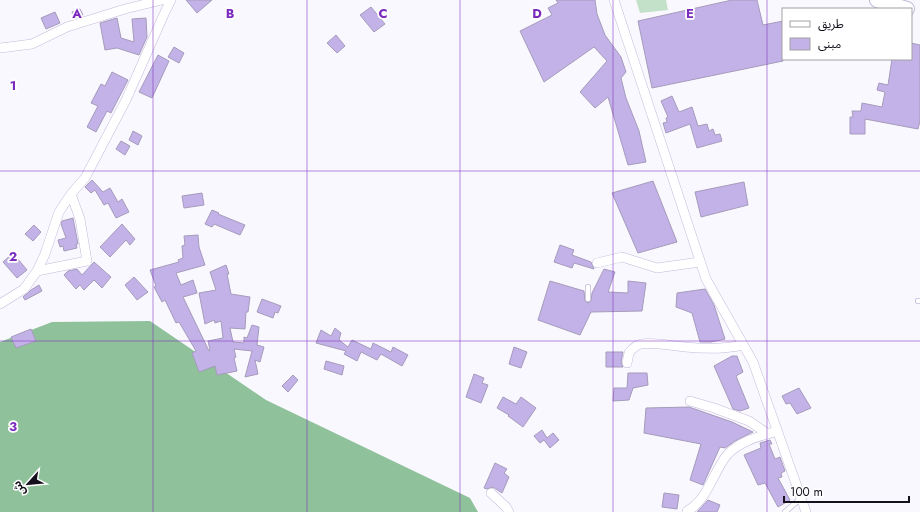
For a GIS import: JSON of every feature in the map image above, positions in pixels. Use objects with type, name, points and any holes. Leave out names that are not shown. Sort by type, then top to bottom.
[{"type":"main road","points":[[877,0],[904,8]]},
{"type":"street","points":[[0,48],[32,44],[67,27],[125,8],[162,0]]},
{"type":"street","points":[[0,304],[24,289],[38,271],[59,212],[71,194],[85,178],[126,100],[165,12],[172,0]]},
{"type":"street","points":[[614,0],[706,279],[753,362],[806,512]]},
{"type":"street","points":[[38,271],[87,261],[80,219],[71,194]]},
{"type":"street","points":[[597,263],[622,257],[657,268],[700,262]]},
{"type":"street","points":[[627,363],[629,353],[640,344],[721,348],[732,348],[743,345]]},
{"type":"street","points":[[690,401],[749,421],[768,434]]},
{"type":"street","points":[[687,511],[699,501],[727,455],[735,448],[751,439],[777,430]]},
{"type":"street","points":[[491,494],[506,507],[509,512]]},
{"type":"lane","points":[[588,287],[588,299]]},
{"type":"lane","points":[[785,512],[801,498]]},
{"type":"green space","points":[[636,0],[666,0],[668,10],[640,13]]},
{"type":"green space","points":[[150,321],[266,400],[470,498],[478,512],[0,512],[0,342],[52,322]]},
{"type":"building","points":[[186,0],[212,0],[197,13]]},
{"type":"building","points":[[556,0],[595,0],[597,14],[605,35],[621,57],[626,72],[621,78],[626,98],[639,131],[646,162],[628,165],[608,97],[595,108],[580,92],[607,61],[594,47],[544,82],[520,31],[552,15],[548,8],[558,3]]},
{"type":"building","points":[[732,0],[757,0],[763,25],[782,21],[783,61],[652,88],[638,21]]},
{"type":"building","points":[[371,7],[385,24],[374,32],[360,15]]},
{"type":"building","points":[[80,9],[83,15],[74,19],[72,12]]},
{"type":"building","points":[[55,12],[60,23],[46,29],[41,18]]},
{"type":"building","points":[[117,18],[121,38],[134,42],[132,19],[146,18],[147,37],[139,55],[117,48],[105,50],[100,23]]},
{"type":"building","points":[[336,35],[345,46],[337,53],[327,43]]},
{"type":"building","points":[[912,43],[920,45],[920,121],[918,129],[865,119],[865,134],[850,134],[850,117],[853,117],[852,111],[861,111],[862,103],[882,107],[885,92],[877,90],[879,83],[888,85],[892,60],[912,60]]},
{"type":"building","points":[[174,47],[184,53],[179,63],[168,57]]},
{"type":"building","points":[[158,55],[169,61],[152,98],[139,92]]},
{"type":"building","points":[[112,72],[128,80],[111,113],[107,111],[96,132],[87,127],[98,106],[91,103],[101,84],[105,86]]},
{"type":"building","points":[[672,96],[679,112],[692,107],[698,126],[707,124],[709,131],[713,129],[715,135],[720,134],[722,141],[697,148],[690,124],[666,133],[663,123],[667,122],[666,118],[668,117],[661,101]]},
{"type":"building","points":[[133,131],[142,136],[138,145],[129,140]]},
{"type":"building","points":[[121,141],[130,146],[125,155],[116,149]]},
{"type":"building","points":[[92,180],[103,192],[110,188],[118,202],[122,199],[129,212],[116,218],[108,203],[104,205],[95,190],[91,193],[85,187]]},
{"type":"building","points":[[653,181],[677,242],[638,253],[612,193]]},
{"type":"building","points":[[744,182],[748,205],[701,217],[695,192]]},
{"type":"building","points":[[202,193],[204,205],[184,208],[182,196]]},
{"type":"building","points":[[212,210],[245,225],[240,235],[214,224],[212,227],[205,224]]},
{"type":"building","points":[[73,218],[78,244],[76,244],[77,248],[64,251],[63,246],[60,247],[58,240],[66,238],[61,224],[62,221]]},
{"type":"building","points":[[122,224],[135,239],[130,245],[126,240],[110,257],[100,247]]},
{"type":"building","points":[[34,225],[41,232],[33,241],[25,234]]},
{"type":"building","points":[[198,235],[199,247],[205,265],[176,273],[181,285],[193,280],[197,293],[183,297],[209,351],[208,341],[223,338],[221,321],[215,323],[214,320],[205,324],[199,293],[216,290],[210,272],[226,265],[229,274],[227,274],[231,294],[250,297],[248,312],[246,312],[245,329],[230,328],[233,342],[244,343],[244,337],[247,338],[252,325],[259,327],[257,345],[264,347],[260,362],[255,360],[258,374],[245,377],[252,351],[234,349],[236,357],[234,358],[237,371],[217,375],[215,366],[199,372],[192,353],[196,351],[179,322],[176,323],[165,300],[162,302],[154,287],[156,286],[150,270],[179,262],[178,260],[183,258],[182,246],[185,245],[184,236]]},
{"type":"building","points":[[560,245],[574,250],[572,255],[591,262],[594,269],[574,263],[572,268],[554,262]]},
{"type":"building","points":[[13,253],[27,270],[17,278],[3,262]]},
{"type":"building","points":[[94,262],[111,277],[102,288],[94,280],[84,290],[80,285],[76,289],[64,275],[68,271],[77,269],[82,275]]},
{"type":"building","points":[[604,269],[615,272],[608,292],[628,293],[628,281],[646,283],[642,311],[591,312],[580,335],[538,320],[550,281],[584,291],[585,301],[588,303],[591,301],[592,293]]},
{"type":"building","points":[[134,277],[148,292],[137,300],[125,285]]},
{"type":"building","points":[[39,285],[42,291],[25,300],[23,297]]},
{"type":"building","points":[[705,289],[714,305],[725,339],[711,342],[700,342],[692,313],[676,307],[677,293]]},
{"type":"building","points":[[262,299],[281,306],[278,313],[275,312],[273,318],[257,312]]},
{"type":"building","points":[[335,328],[341,333],[339,340],[348,347],[352,340],[371,349],[373,343],[391,352],[393,347],[408,355],[402,366],[381,354],[377,360],[361,352],[357,361],[344,354],[346,351],[316,343],[321,330],[331,336]]},
{"type":"building","points":[[31,329],[36,341],[16,348],[11,337]]},
{"type":"building","points":[[514,347],[527,352],[521,368],[509,364]]},
{"type":"building","points":[[606,352],[623,352],[621,362],[623,367],[606,367]]},
{"type":"building","points":[[732,356],[737,356],[743,372],[736,376],[749,408],[740,411],[733,409],[714,366]]},
{"type":"building","points":[[326,361],[344,366],[342,375],[324,369]]},
{"type":"building","points":[[628,373],[647,373],[648,385],[633,388],[629,400],[613,401],[614,388],[627,388]]},
{"type":"building","points":[[474,374],[484,378],[482,383],[488,385],[481,403],[466,397]]},
{"type":"building","points":[[293,375],[298,380],[288,392],[282,386]]},
{"type":"building","points":[[799,388],[811,408],[797,414],[790,403],[786,404],[782,396]]},
{"type":"building","points":[[503,397],[516,404],[521,397],[536,408],[523,427],[508,416],[509,415],[497,408]]},
{"type":"building","points":[[689,407],[732,422],[753,432],[725,448],[720,447],[703,485],[690,480],[701,444],[644,433],[646,408]]},
{"type":"building","points":[[542,430],[547,438],[553,433],[559,440],[550,448],[544,440],[540,443],[534,436]]},
{"type":"building","points":[[770,440],[772,444],[769,444],[775,459],[780,457],[785,471],[781,473],[782,477],[778,478],[790,500],[778,507],[765,483],[758,485],[744,455],[761,448],[760,443]]},
{"type":"building","points":[[495,463],[507,469],[504,473],[509,477],[502,493],[493,487],[487,489],[484,488]]},
{"type":"building","points":[[664,493],[679,495],[677,509],[662,507]]},
{"type":"building","points":[[708,500],[720,505],[717,512],[697,512]]}]
